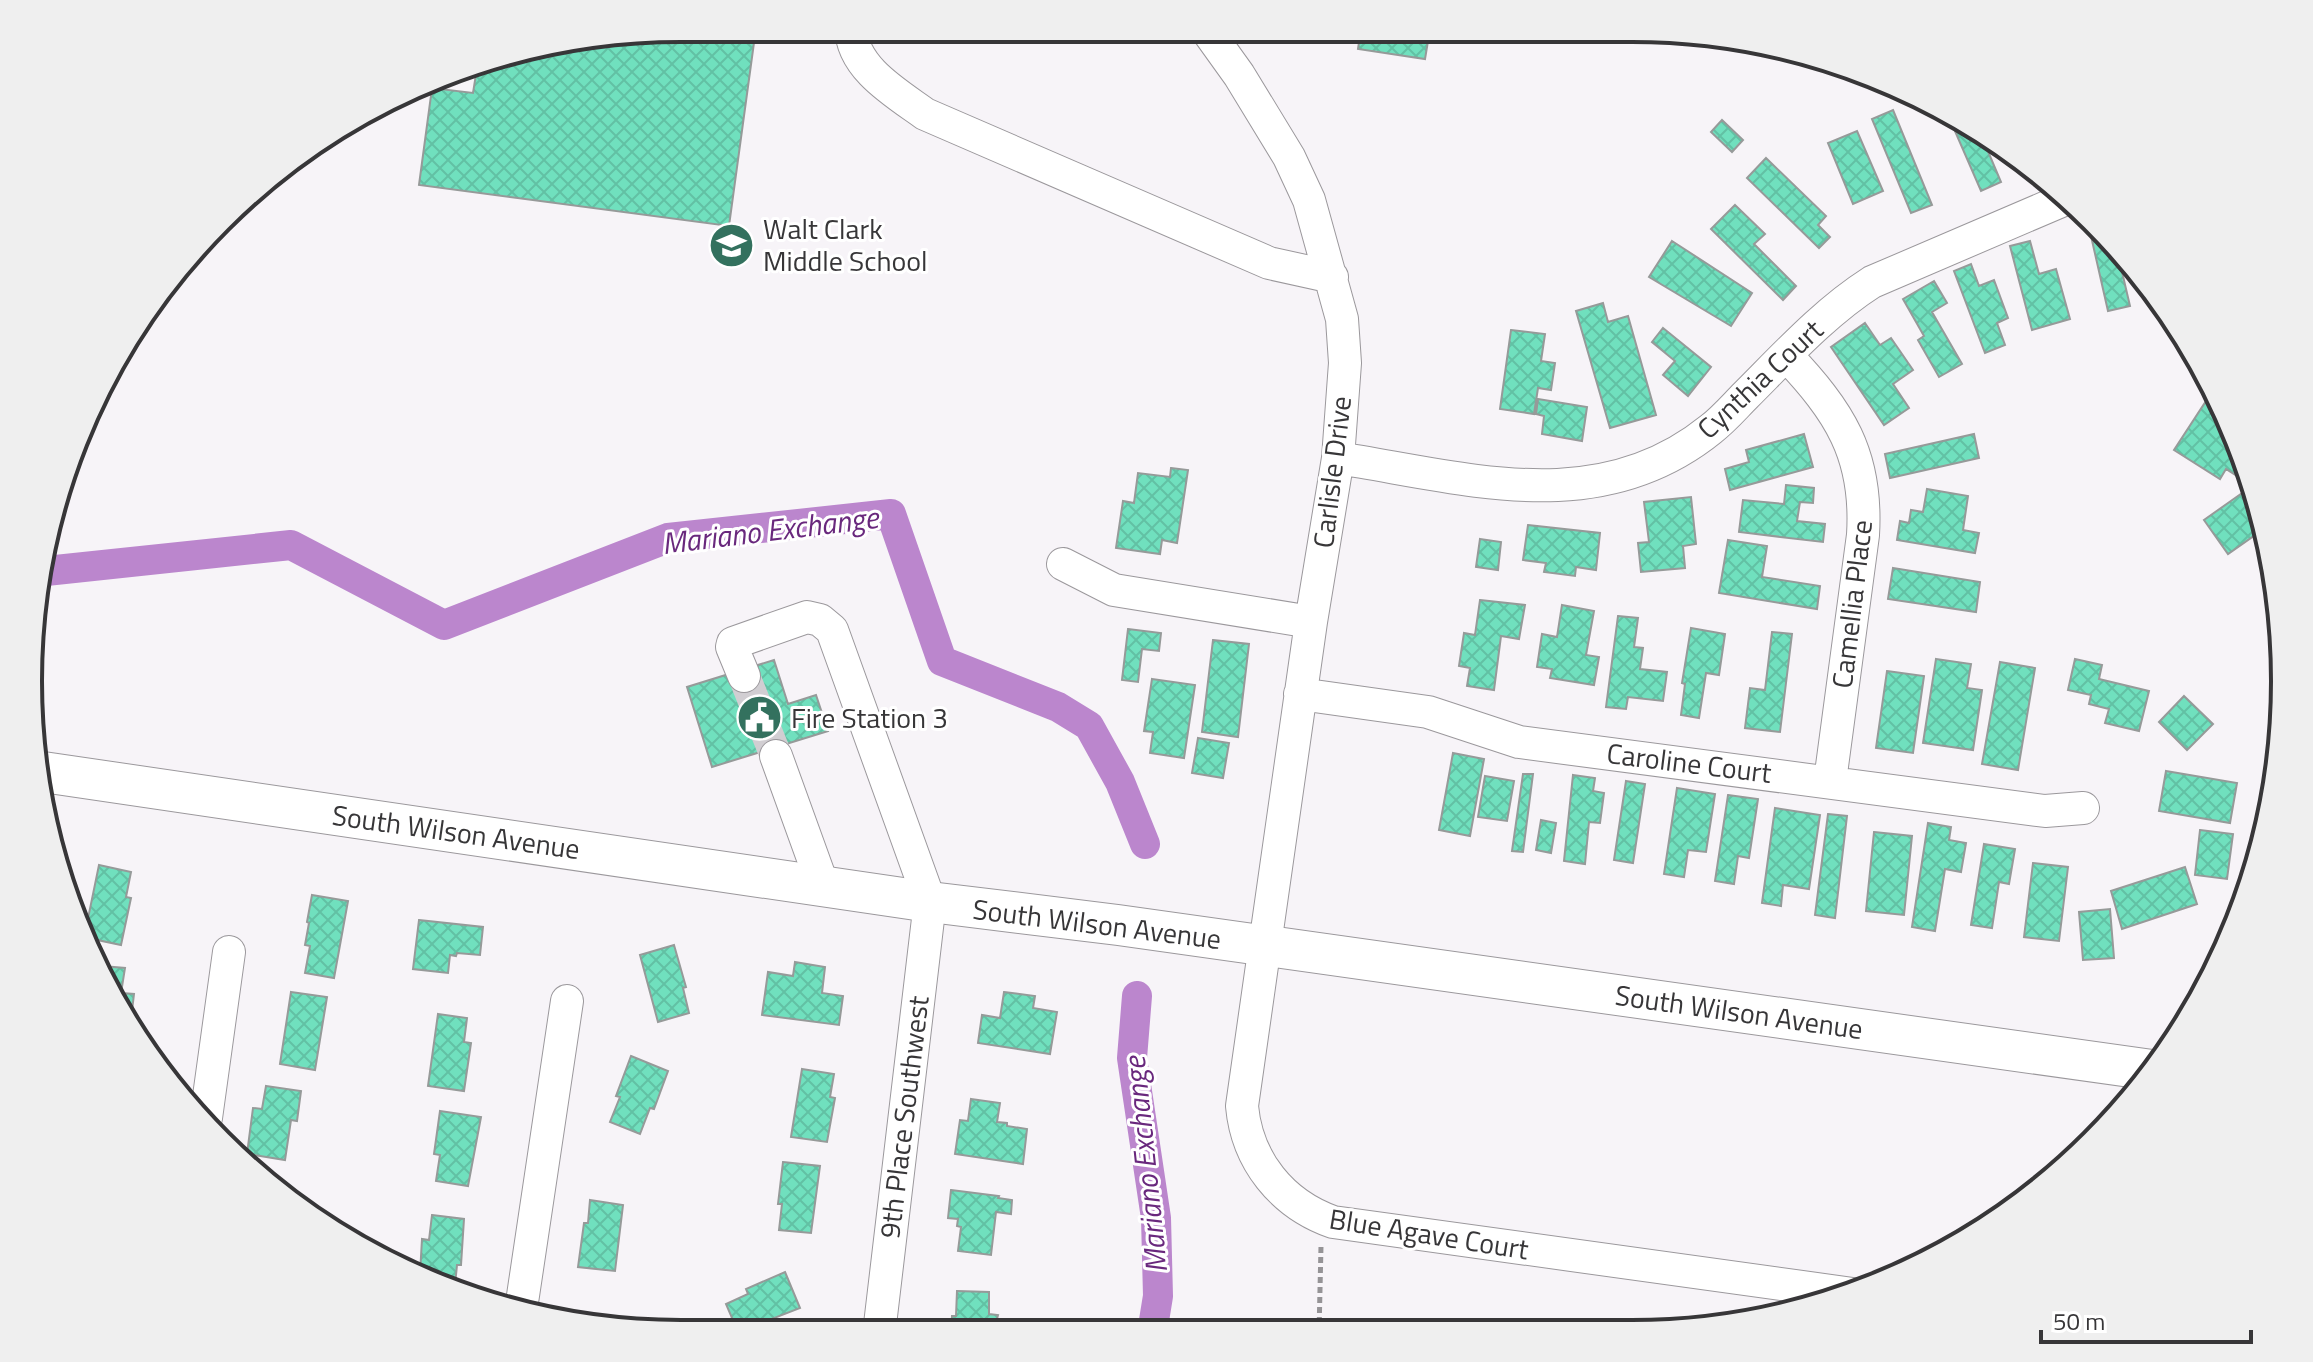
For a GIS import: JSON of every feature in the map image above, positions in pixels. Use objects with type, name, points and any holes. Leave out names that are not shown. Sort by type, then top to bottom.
[{"type":"main road","name":"South Wilson Avenue","points":[[48,773],[930,902],[2140,1068]]},
{"type":"street","points":[[853,42],[876,78],[925,114],[1269,263],[1332,277]]},
{"type":"street","name":"Carlisle Drive","points":[[1215,42],[1289,157],[1309,200],[1342,319],[1345,363],[1338,458],[1300,694],[1265,946]]},
{"type":"street","name":"Cynthia Court","points":[[1338,458],[1523,487],[1567,486],[1624,474],[1672,456],[1712,428],[1844,300],[1872,282],[2056,203]]},
{"type":"street","name":"Camellia Place","points":[[1786,355],[1820,391],[1847,435],[1856,461],[1865,509],[1830,781]]},
{"type":"street","points":[[1063,564],[1114,590],[1311,622]]},
{"type":"street","points":[[744,676],[733,643],[807,617],[820,620],[832,630],[930,902]]},
{"type":"street","name":"Caroline Court","points":[[1300,694],[1428,712],[1519,742],[2045,811],[2083,808]]},
{"type":"street","points":[[776,756],[823,886]]},
{"type":"street","name":"9th Place Southwest","points":[[881,1320],[930,902]]},
{"type":"street","name":"Blue Agave Court","points":[[1265,946],[1242,1106],[1245,1131],[1269,1177],[1295,1204],[1322,1218],[1358,1227],[1804,1295]]},
{"type":"street","points":[[207,1109],[229,952]]},
{"type":"street","points":[[522,1300],[567,1001]]},
{"type":"path","points":[[1319,1320],[1322,1218]]},
{"type":"building","points":[[754,42],[729,226],[419,185],[431,93],[441,89],[473,93],[476,76],[556,54],[639,43]]},
{"type":"building","points":[[1359,42],[1428,42],[1425,59],[1358,49]]},
{"type":"building","points":[[1893,110],[1932,205],[1911,213],[1872,119]]},
{"type":"building","points":[[1722,120],[1743,140],[1732,152],[1711,132]]},
{"type":"building","points":[[1954,129],[1988,150],[2001,182],[1981,191]]},
{"type":"building","points":[[1857,131],[1883,191],[1853,204],[1828,143]]},
{"type":"building","points":[[1766,158],[1826,216],[1818,225],[1830,237],[1819,248],[1747,178]]},
{"type":"building","points":[[1735,205],[1765,234],[1754,244],[1796,286],[1783,300],[1711,229]]},
{"type":"building","points":[[2091,237],[2122,272],[2130,306],[2108,311]]},
{"type":"building","points":[[1672,241],[1752,293],[1731,326],[1649,277]]},
{"type":"building","points":[[2030,241],[2039,274],[2056,269],[2070,319],[2032,330],[2010,246]]},
{"type":"building","points":[[1971,264],[1979,286],[1994,280],[2008,318],[1997,323],[2005,345],[1985,353],[1954,271]]},
{"type":"building","points":[[1934,281],[1947,303],[1932,312],[1962,364],[1939,377],[1918,340],[1924,336],[1903,299]]},
{"type":"building","points":[[1603,303],[1608,322],[1628,316],[1656,415],[1610,428],[1576,311]]},
{"type":"building","points":[[1865,323],[1880,345],[1891,338],[1913,370],[1893,384],[1909,408],[1884,425],[1831,347]]},
{"type":"building","points":[[1663,328],[1711,367],[1688,396],[1663,375],[1675,361],[1652,342]]},
{"type":"building","points":[[1511,330],[1545,334],[1541,361],[1555,363],[1551,390],[1538,388],[1534,414],[1500,409]]},
{"type":"building","points":[[1538,399],[1587,407],[1582,441],[1542,434],[1544,416],[1536,414]]},
{"type":"building","points":[[2206,401],[2237,476],[2226,469],[2220,479],[2174,450]]},
{"type":"building","points":[[1804,434],[1813,467],[1730,490],[1725,469],[1749,462],[1746,450]]},
{"type":"building","points":[[1974,434],[1979,458],[1890,478],[1885,454]]},
{"type":"building","points":[[1171,468],[1188,470],[1177,543],[1162,540],[1160,554],[1116,548],[1123,501],[1134,503],[1138,473],[1170,477]]},
{"type":"building","points":[[1786,485],[1814,488],[1813,503],[1800,502],[1797,521],[1825,524],[1823,542],[1739,532],[1743,500],[1784,504]]},
{"type":"building","points":[[1927,489],[1968,496],[1963,530],[1979,533],[1975,553],[1897,540],[1900,521],[1909,523],[1911,510],[1923,512]]},
{"type":"building","points":[[2242,493],[2254,536],[2228,554],[2204,520]]},
{"type":"building","points":[[1691,497],[1696,544],[1683,546],[1685,568],[1641,572],[1638,543],[1649,542],[1644,502]]},
{"type":"building","points":[[1528,525],[1600,533],[1596,570],[1576,567],[1575,576],[1544,572],[1546,563],[1523,560]]},
{"type":"building","points":[[1480,539],[1501,542],[1498,570],[1476,567]]},
{"type":"building","points":[[1728,540],[1767,546],[1762,577],[1820,586],[1817,609],[1719,593]]},
{"type":"building","points":[[1893,568],[1980,582],[1976,612],[1888,599]]},
{"type":"building","points":[[1480,600],[1525,605],[1519,639],[1501,636],[1494,690],[1467,686],[1470,668],[1459,666],[1464,633],[1475,635]]},
{"type":"building","points":[[1562,605],[1594,611],[1586,655],[1599,657],[1594,685],[1550,678],[1552,669],[1537,667],[1542,634],[1557,637]]},
{"type":"building","points":[[1618,616],[1638,618],[1634,647],[1643,648],[1640,669],[1667,672],[1663,701],[1628,697],[1626,709],[1606,707]]},
{"type":"building","points":[[1691,628],[1725,634],[1719,675],[1706,673],[1699,718],[1681,715],[1685,684],[1682,683]]},
{"type":"building","points":[[1128,629],[1161,633],[1159,651],[1142,649],[1138,682],[1122,680]]},
{"type":"building","points":[[1772,632],[1792,634],[1780,732],[1745,728],[1750,688],[1765,690]]},
{"type":"building","points":[[1213,640],[1249,644],[1238,737],[1202,732]]},
{"type":"building","points":[[1936,659],[1971,664],[1967,688],[1982,690],[1973,750],[1923,743]]},
{"type":"building","points":[[2075,659],[2102,665],[2099,679],[2149,691],[2139,731],[2105,723],[2109,709],[2089,704],[2091,695],[2068,690]]},
{"type":"building","name":"Fire Station 3","points":[[774,660],[788,704],[816,695],[828,731],[712,767],[687,687]]},
{"type":"building","points":[[2000,662],[2035,668],[2018,770],[1982,764]]},
{"type":"building","points":[[1887,671],[1924,676],[1913,753],[1876,748]]},
{"type":"building","points":[[1152,679],[1195,685],[1184,758],[1150,753],[1153,732],[1144,731]]},
{"type":"building","points":[[2184,696],[2213,724],[2187,750],[2159,722]]},
{"type":"building","points":[[1198,738],[1229,743],[1223,778],[1192,773]]},
{"type":"building","points":[[1453,753],[1484,759],[1470,836],[1439,830]]},
{"type":"building","points":[[2166,771],[2237,783],[2230,823],[2159,811]]},
{"type":"building","points":[[1523,774],[1533,774],[1523,852],[1512,851]]},
{"type":"building","points":[[1573,775],[1595,778],[1593,791],[1604,793],[1600,823],[1589,822],[1585,864],[1564,861]]},
{"type":"building","points":[[1485,776],[1514,781],[1507,821],[1478,817]]},
{"type":"building","points":[[1626,781],[1645,784],[1633,863],[1614,860]]},
{"type":"building","points":[[1677,788],[1715,794],[1706,852],[1688,850],[1684,877],[1664,874]]},
{"type":"building","points":[[1728,795],[1758,799],[1749,858],[1738,856],[1734,884],[1715,881]]},
{"type":"building","points":[[1775,808],[1820,815],[1809,889],[1783,885],[1781,906],[1762,903]]},
{"type":"building","points":[[1828,814],[1847,816],[1835,918],[1815,915]]},
{"type":"building","points":[[1541,820],[1556,823],[1551,853],[1536,850]]},
{"type":"building","points":[[1928,823],[1951,827],[1949,840],[1966,843],[1961,872],[1945,869],[1935,931],[1912,927]]},
{"type":"building","points":[[2200,830],[2233,834],[2227,879],[2195,875]]},
{"type":"building","points":[[1874,832],[1912,836],[1904,915],[1866,911]]},
{"type":"building","points":[[1984,844],[2015,849],[2009,884],[1999,882],[1992,928],[1971,925]]},
{"type":"building","points":[[2033,863],[2068,867],[2059,941],[2024,937]]},
{"type":"building","points":[[99,865],[131,872],[126,897],[131,898],[121,945],[97,940],[88,918]]},
{"type":"building","points":[[2185,867],[2197,904],[2122,929],[2111,891]]},
{"type":"building","points":[[312,895],[348,901],[334,978],[305,973],[310,946],[305,945],[307,922]]},
{"type":"building","points":[[2110,909],[2114,958],[2083,960],[2079,912]]},
{"type":"building","points":[[419,920],[483,927],[480,955],[450,955],[448,973],[413,969]]},
{"type":"building","points":[[674,945],[686,987],[683,988],[689,1013],[658,1022],[640,955]]},
{"type":"building","points":[[795,962],[825,967],[822,993],[843,996],[839,1025],[762,1015],[768,972],[793,976]]},
{"type":"building","points":[[109,967],[125,968],[122,989]]},
{"type":"building","points":[[291,992],[327,997],[315,1070],[280,1064]]},
{"type":"building","points":[[1004,992],[1035,996],[1033,1008],[1057,1012],[1050,1054],[978,1043],[982,1015],[1000,1018]]},
{"type":"building","points":[[124,993],[134,994],[132,1007]]},
{"type":"building","points":[[438,1014],[467,1018],[464,1042],[471,1043],[464,1091],[428,1086]]},
{"type":"building","points":[[631,1056],[668,1071],[654,1109],[650,1108],[640,1134],[610,1122]]},
{"type":"building","points":[[802,1069],[834,1074],[830,1097],[835,1098],[827,1142],[791,1137]]},
{"type":"building","points":[[266,1086],[301,1091],[297,1121],[291,1120],[285,1160],[253,1155],[248,1150],[253,1108],[262,1109]]},
{"type":"building","points":[[971,1099],[1000,1103],[997,1122],[1027,1129],[1023,1164],[955,1154],[960,1120],[968,1121]]},
{"type":"building","points":[[440,1111],[481,1117],[468,1186],[436,1181],[440,1155],[434,1154]]},
{"type":"building","points":[[783,1162],[820,1166],[811,1233],[779,1230],[782,1204],[778,1204]]},
{"type":"building","points":[[951,1190],[1012,1200],[1011,1214],[996,1212],[991,1255],[958,1251],[961,1227],[957,1226],[958,1219],[948,1218]]},
{"type":"building","points":[[590,1200],[623,1205],[615,1271],[578,1267]]},
{"type":"building","points":[[432,1215],[464,1219],[461,1265],[457,1265],[456,1278],[421,1264],[422,1239],[429,1240]]},
{"type":"building","points":[[785,1272],[800,1308],[769,1320],[733,1320],[726,1304],[748,1294],[746,1289]]},
{"type":"building","points":[[957,1291],[989,1292],[989,1314],[998,1315],[997,1319],[1016,1320],[952,1320],[952,1316],[956,1316]]},
{"type":"waterway","name":"Mariano Exchange","points":[[52,570],[291,545],[444,625],[668,538],[891,514],[942,661],[1058,707],[1089,726],[1120,782],[1145,844]]},
{"type":"waterway","name":"Mariano Exchange","points":[[1137,996],[1132,1058],[1156,1218],[1158,1296],[1154,1320]]},
{"type":"tunnel","points":[[744,676],[776,756]]},
{"type":"place","name":"Walt Clark Middle School","points":[[732,245]]},
{"type":"place","name":"Fire Station 3","points":[[760,718]]}]
